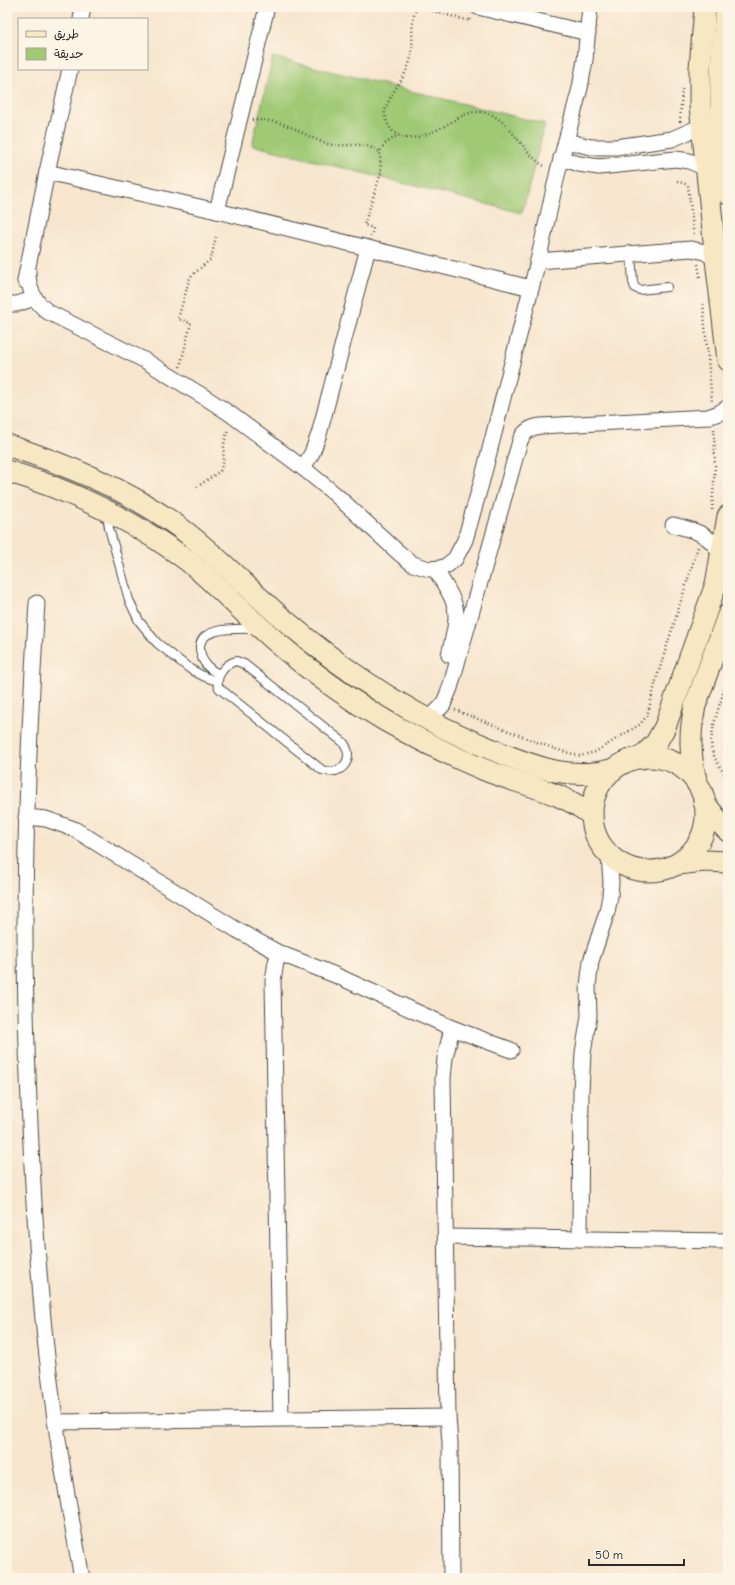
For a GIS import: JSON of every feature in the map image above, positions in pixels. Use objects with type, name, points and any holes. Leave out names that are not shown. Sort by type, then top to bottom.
[{"type":"street","points":[[81,18],[84,7]]},
{"type":"street","points":[[217,211],[267,7]]},
{"type":"street","points":[[28,271],[28,279],[32,294],[42,307],[144,360],[229,413],[304,468],[413,564],[437,574],[448,575],[458,566],[464,554],[465,540],[538,261],[560,164],[580,88],[588,33],[590,7]]},
{"type":"street","points":[[705,7],[700,68],[700,106],[706,168],[702,248],[728,360]]},
{"type":"street","points":[[727,7],[722,56],[721,101],[723,149],[728,194]]},
{"type":"street","points":[[475,10],[588,33]]},
{"type":"street","points":[[55,315],[42,313],[37,310],[29,300],[25,286],[46,172],[70,70]]},
{"type":"street","points":[[566,141],[591,146],[616,147],[672,139],[702,126]]},
{"type":"street","points":[[616,147],[614,157],[619,166]]},
{"type":"street","points":[[560,164],[619,166],[676,159],[689,161],[706,168]]},
{"type":"street","points":[[46,172],[217,211],[531,288]]},
{"type":"street","points":[[304,468],[312,453],[319,434],[368,248]]},
{"type":"street","points":[[538,261],[702,248]]},
{"type":"street","points":[[7,304],[17,304],[29,300]]},
{"type":"street","points":[[423,741],[454,674],[520,441],[526,431],[533,427],[541,426],[708,417],[720,413],[728,407]]},
{"type":"street","points":[[7,445],[82,473],[123,492],[156,511],[189,534],[217,557],[278,614],[314,644],[378,690],[434,716],[479,745],[509,757],[560,773],[592,774],[614,769]]},
{"type":"street","points":[[7,471],[57,488],[106,509],[147,533],[190,563],[261,629],[317,675],[388,722],[423,741],[485,770],[565,799],[592,816]]},
{"type":"street","points":[[696,535],[722,522],[722,516]]},
{"type":"street","points":[[641,758],[656,743],[665,727],[716,584],[722,558],[722,516]]},
{"type":"street","points":[[673,525],[696,535],[709,538],[719,550],[722,558]]},
{"type":"street","points":[[437,574],[454,600],[457,616],[449,655]]},
{"type":"street","points":[[37,603],[26,817],[25,992],[29,1106],[40,1284],[55,1422],[82,1578]]},
{"type":"street","points":[[678,864],[693,850],[703,832],[706,812],[690,753],[692,722],[695,706],[728,615]]},
{"type":"street","points":[[728,831],[720,823],[683,769],[674,764],[656,758],[641,758],[624,762],[605,777],[598,787],[594,798],[592,816],[595,834],[609,855],[619,863],[630,868],[643,871],[656,871],[678,864],[704,861],[728,862]]},
{"type":"street","points":[[26,817],[51,820],[74,829],[237,930],[279,953],[335,975],[452,1028],[511,1050]]},
{"type":"street","points":[[580,1239],[581,1091],[583,1053],[589,1016],[588,986],[591,961],[607,912],[610,896],[611,882],[609,855]]},
{"type":"street","points":[[279,953],[273,971],[272,985],[281,1418]]},
{"type":"street","points":[[451,1578],[443,1078],[445,1058],[452,1028]]},
{"type":"street","points":[[446,1237],[728,1241]]},
{"type":"street","points":[[55,1422],[448,1417]]},
{"type":"lane","points":[[631,254],[633,282],[635,288],[640,290],[667,287]]},
{"type":"lane","points":[[106,509],[119,564],[130,600],[139,621],[157,643],[190,669],[205,677],[218,677],[231,662],[240,662],[244,664],[343,742],[348,751],[348,756],[345,765],[337,771],[332,772],[322,770],[219,688],[218,677],[201,655],[200,645],[206,635],[211,632],[225,629],[261,629]]},
{"type":"path","points":[[475,10],[470,21],[416,7],[413,21],[413,42],[410,62],[388,102],[385,113],[388,124],[393,132],[398,135],[404,138],[416,138],[466,114],[481,111],[496,116],[503,121],[537,161],[548,168],[560,164]]},
{"type":"path","points":[[239,120],[268,121],[282,124],[323,143],[339,145],[362,144],[372,147],[380,152]]},
{"type":"path","points":[[368,248],[373,228],[364,225],[381,173],[380,152],[385,144],[398,135]]},
{"type":"path","points":[[677,181],[688,186],[702,248],[701,284]]},
{"type":"path","points":[[180,368],[191,324],[178,319],[190,277],[211,259],[216,237]]},
{"type":"path","points":[[702,298],[712,403]]},
{"type":"path","points":[[197,487],[204,480],[216,474],[222,467],[229,413]]},
{"type":"path","points":[[714,429],[715,466],[712,509],[722,516]]},
{"type":"path","points":[[434,716],[580,756],[595,752],[639,725],[647,716],[696,535]]},
{"type":"path","points":[[728,678],[717,715],[711,747],[714,756],[728,781]]},
{"type":"green space","points":[[273,57],[545,124],[522,213],[252,145]]}]
